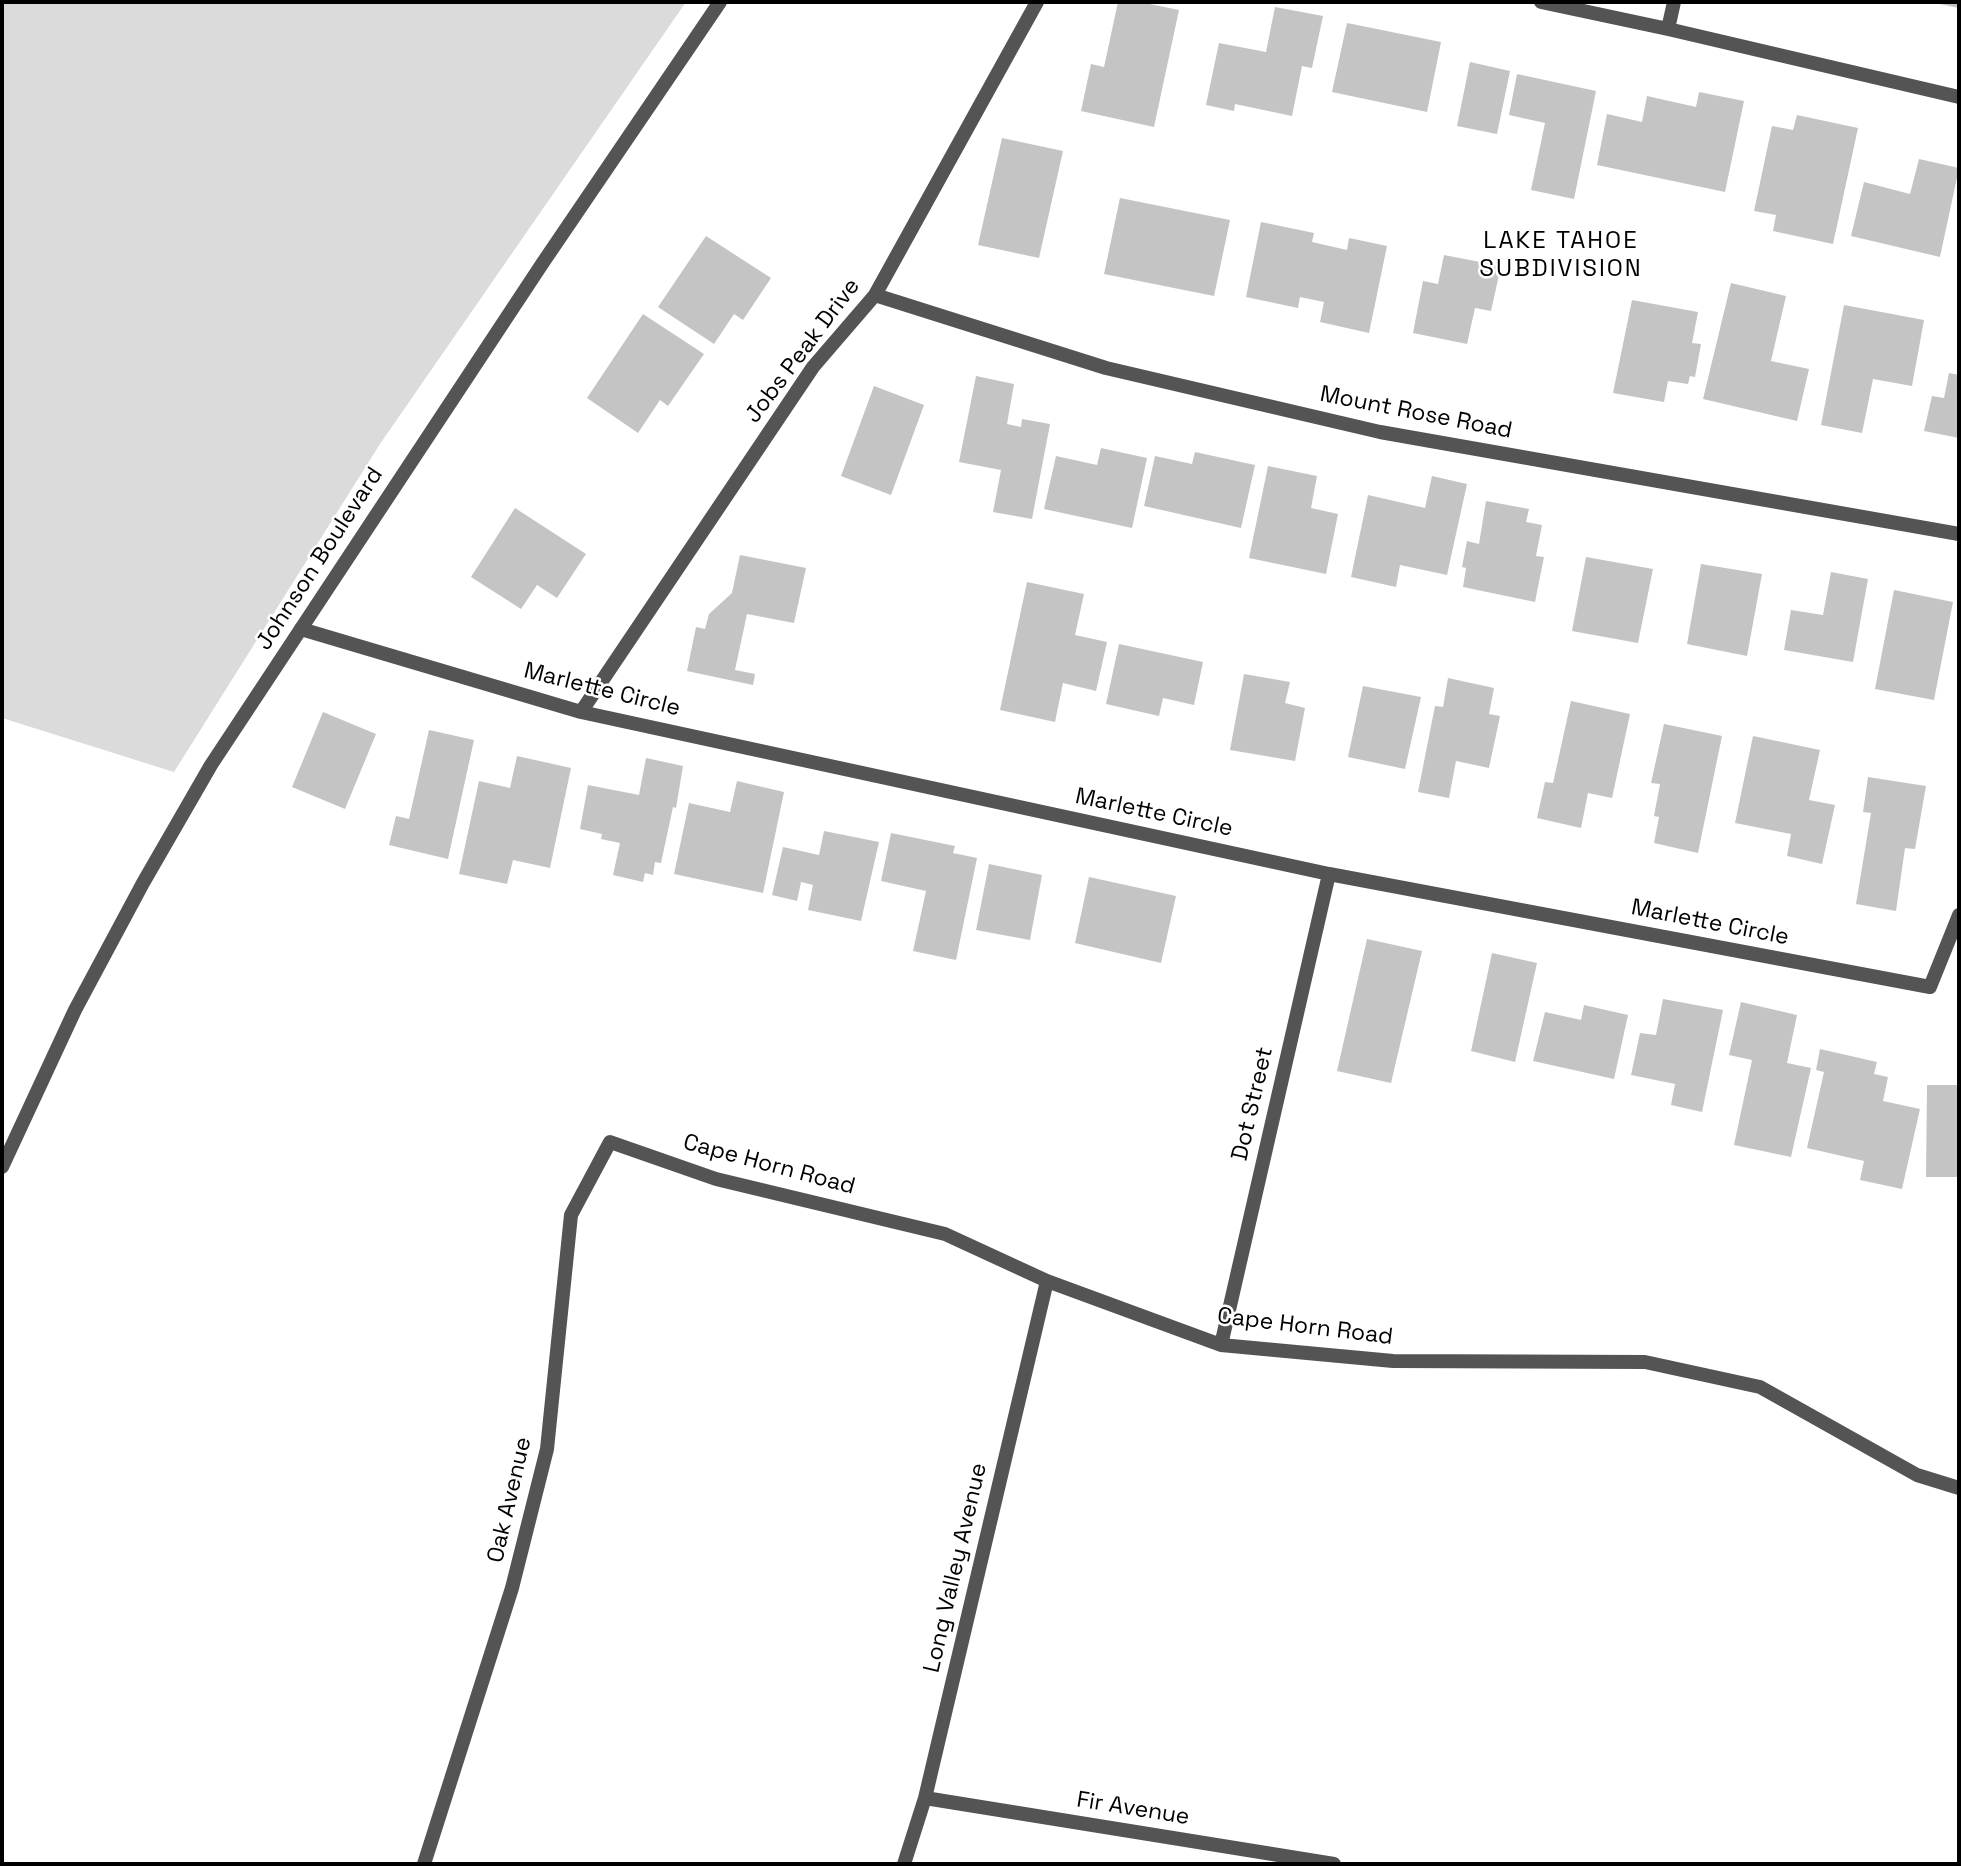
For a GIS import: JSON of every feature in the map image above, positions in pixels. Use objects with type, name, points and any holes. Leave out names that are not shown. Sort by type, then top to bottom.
[{"type":"street","name":"Johnson Boulevard","points":[[2,1167],[75,1010],[211,765],[542,264],[720,2]]},
{"type":"street","name":"Jobs Peak Drive","points":[[581,712],[813,367],[875,295],[1037,2]]},
{"type":"street","points":[[1541,2],[1959,97]]},
{"type":"street","points":[[1668,29],[1674,2]]},
{"type":"street","name":"Mount Rose Road","points":[[875,295],[1106,368],[1380,432],[1959,534]]},
{"type":"street","name":"Marlette Circle","points":[[302,629],[581,712],[1329,874],[1930,987],[1959,915]]},
{"type":"street","name":"Dot Street","points":[[1221,1345],[1329,874]]},
{"type":"street","name":"Cape Horn Road","points":[[610,1142],[716,1179],[945,1234],[1047,1281],[1221,1345],[1393,1361],[1645,1362],[1760,1387],[1917,1475],[1959,1488]]},
{"type":"street","name":"Oak Avenue","points":[[424,1864],[512,1588],[547,1450],[571,1215],[610,1142]]},
{"type":"street","name":"Long Valley Avenue","points":[[904,1864],[925,1798],[1047,1281]]},
{"type":"street","name":"Fir Avenue","points":[[925,1798],[1335,1864]]},
{"type":"shaded area","points":[[2,2],[686,2],[380,444],[174,772],[2,718]]},
{"type":"building","points":[[1118,2],[1140,2],[1179,10],[1154,127],[1081,111],[1091,64],[1104,67]]},
{"type":"building","points":[[1959,2],[1959,8],[1935,3]]},
{"type":"building","points":[[1275,7],[1323,16],[1312,68],[1302,66],[1292,116],[1235,104],[1234,111],[1206,105],[1219,43],[1266,52]]},
{"type":"building","points":[[1347,23],[1441,42],[1427,112],[1332,92]]},
{"type":"building","points":[[1470,62],[1510,71],[1497,134],[1457,126]]},
{"type":"building","points":[[1517,74],[1596,91],[1574,199],[1531,190],[1545,123],[1509,115]]},
{"type":"building","points":[[1699,92],[1744,101],[1725,192],[1597,165],[1607,114],[1642,122],[1647,96],[1696,107]]},
{"type":"building","points":[[1797,115],[1858,128],[1833,244],[1773,231],[1776,215],[1754,211],[1772,126],[1793,130]]},
{"type":"building","points":[[1002,138],[1063,151],[1039,258],[978,245]]},
{"type":"building","points":[[1919,159],[1959,168],[1940,257],[1851,236],[1864,182],[1910,194]]},
{"type":"building","points":[[1120,198],[1230,220],[1214,296],[1104,274]]},
{"type":"building","points":[[1261,222],[1314,233],[1312,242],[1347,250],[1349,238],[1387,246],[1369,333],[1320,322],[1324,302],[1300,297],[1298,308],[1246,297]]},
{"type":"building","points":[[706,236],[771,278],[743,320],[734,314],[714,344],[658,307]]},
{"type":"building","points":[[1444,255],[1501,266],[1491,311],[1475,308],[1467,344],[1413,333],[1423,281],[1438,284]]},
{"type":"building","points":[[1731,283],[1786,296],[1771,361],[1809,369],[1797,421],[1703,399]]},
{"type":"building","points":[[1632,300],[1698,312],[1692,343],[1701,344],[1695,377],[1690,376],[1688,384],[1668,381],[1664,402],[1613,393]]},
{"type":"building","points":[[1844,305],[1924,320],[1912,386],[1873,379],[1862,433],[1821,425]]},
{"type":"building","points":[[643,314],[704,354],[668,406],[660,400],[638,433],[587,398]]},
{"type":"building","points":[[1949,373],[1959,375],[1959,438],[1924,431],[1932,396],[1944,398]]},
{"type":"building","points":[[976,376],[1014,384],[1007,424],[1021,427],[1022,419],[1050,424],[1032,519],[993,512],[1001,470],[959,462]]},
{"type":"building","points":[[874,386],[924,405],[891,495],[841,476]]},
{"type":"building","points":[[1101,448],[1147,458],[1132,528],[1044,509],[1056,456],[1097,465]]},
{"type":"building","points":[[1195,452],[1255,465],[1241,528],[1144,506],[1155,456],[1192,464]]},
{"type":"building","points":[[1268,466],[1317,476],[1311,508],[1338,514],[1326,574],[1249,558]]},
{"type":"building","points":[[1432,476],[1467,484],[1447,575],[1400,565],[1396,587],[1351,577],[1368,495],[1425,508]]},
{"type":"building","points":[[1486,501],[1529,509],[1526,522],[1542,525],[1536,556],[1544,557],[1535,602],[1463,587],[1466,568],[1462,567],[1467,541],[1479,544]]},
{"type":"building","points":[[515,508],[586,554],[557,598],[537,585],[521,609],[471,577]]},
{"type":"building","points":[[740,555],[806,568],[794,623],[747,614],[735,670],[755,674],[753,685],[687,671],[696,627],[705,629],[709,614],[732,593]]},
{"type":"building","points":[[1586,557],[1653,569],[1638,643],[1572,631]]},
{"type":"building","points":[[1701,564],[1762,574],[1747,656],[1687,644]]},
{"type":"building","points":[[1831,572],[1868,579],[1853,662],[1784,650],[1791,610],[1823,615]]},
{"type":"building","points":[[1027,582],[1084,594],[1075,635],[1107,642],[1096,691],[1063,683],[1055,722],[1000,710]]},
{"type":"building","points":[[1894,590],[1953,602],[1934,700],[1875,689]]},
{"type":"building","points":[[1119,644],[1203,662],[1194,705],[1163,698],[1159,716],[1106,704]]},
{"type":"building","points":[[1244,674],[1290,682],[1285,703],[1305,708],[1295,761],[1230,750]]},
{"type":"building","points":[[1448,678],[1494,688],[1489,714],[1500,716],[1489,768],[1456,761],[1449,798],[1418,792],[1435,706],[1443,707]]},
{"type":"building","points":[[1363,686],[1421,697],[1405,769],[1348,757]]},
{"type":"building","points":[[1571,701],[1630,714],[1612,798],[1588,793],[1581,828],[1537,818],[1545,782],[1553,783]]},
{"type":"building","points":[[323,712],[376,734],[345,809],[292,787]]},
{"type":"building","points":[[1664,724],[1722,736],[1698,853],[1654,843],[1659,817],[1654,816],[1660,784],[1651,783]]},
{"type":"building","points":[[429,730],[474,740],[448,859],[389,845],[396,816],[409,819]]},
{"type":"building","points":[[1753,736],[1820,750],[1809,800],[1835,805],[1822,864],[1787,856],[1791,834],[1735,823]]},
{"type":"building","points":[[517,756],[571,768],[550,868],[513,860],[507,884],[459,874],[479,781],[510,788]]},
{"type":"building","points":[[646,758],[683,766],[676,808],[673,807],[661,863],[655,862],[653,875],[645,873],[643,882],[613,875],[620,843],[601,839],[602,834],[580,829],[588,785],[639,795]]},
{"type":"building","points":[[1868,777],[1926,786],[1915,849],[1905,848],[1896,911],[1856,904],[1871,813],[1863,812]]},
{"type":"building","points":[[737,781],[784,792],[763,893],[674,874],[689,803],[730,812]]},
{"type":"building","points":[[824,831],[879,842],[861,921],[808,910],[813,885],[801,882],[797,901],[772,895],[783,847],[819,855]]},
{"type":"building","points":[[891,833],[955,846],[953,853],[977,858],[956,960],[913,951],[926,891],[881,881]]},
{"type":"building","points":[[989,864],[1042,875],[1030,940],[976,930]]},
{"type":"building","points":[[1089,877],[1176,896],[1161,963],[1075,943]]},
{"type":"building","points":[[1367,939],[1422,951],[1391,1083],[1337,1071]]},
{"type":"building","points":[[1492,953],[1537,963],[1515,1062],[1471,1051]]},
{"type":"building","points":[[1663,999],[1723,1010],[1702,1112],[1671,1105],[1675,1084],[1631,1075],[1640,1033],[1656,1035]]},
{"type":"building","points":[[1741,1002],[1797,1015],[1787,1063],[1811,1068],[1791,1157],[1734,1145],[1752,1060],[1729,1055]]},
{"type":"building","points":[[1584,1005],[1628,1015],[1614,1079],[1533,1061],[1545,1012],[1581,1020]]},
{"type":"building","points":[[1820,1049],[1877,1062],[1874,1074],[1888,1077],[1883,1101],[1920,1109],[1902,1189],[1860,1180],[1864,1161],[1807,1148],[1824,1072],[1816,1070]]},
{"type":"building","points":[[1927,1085],[1958,1085],[1959,1177],[1926,1177]]},
{"type":"district","name":"LAKE TAHOE SUBDIVISION","points":[[1561,255]]}]
